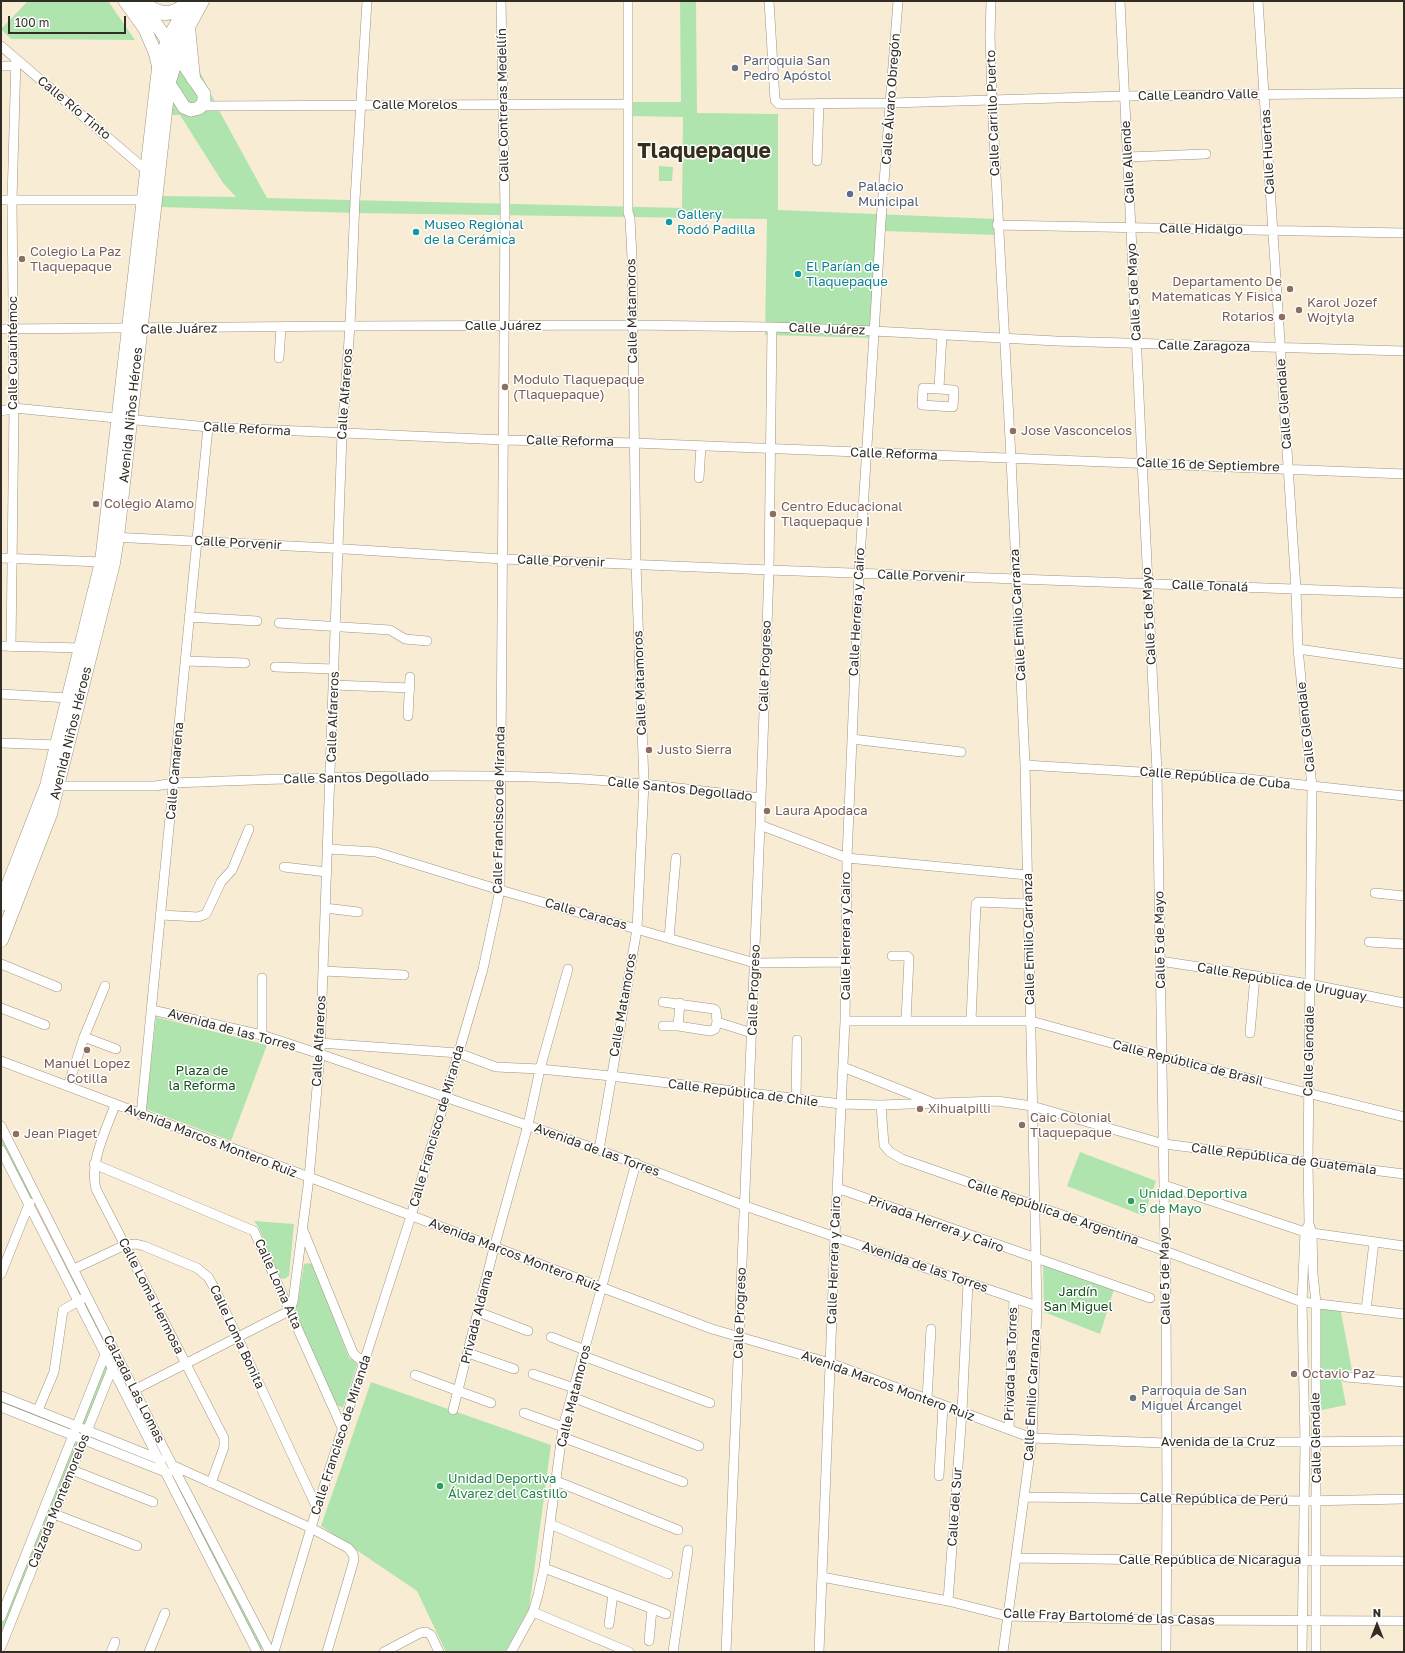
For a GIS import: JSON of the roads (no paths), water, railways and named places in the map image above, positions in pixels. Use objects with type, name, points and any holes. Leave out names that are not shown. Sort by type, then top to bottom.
[{"type":"main road","points":[[125,1],[150,39],[159,68],[168,85],[184,108],[195,110],[202,106],[204,94],[141,1]]},
{"type":"main road","points":[[141,1],[156,12],[167,14],[177,11],[193,1]]},
{"type":"main road","name":"Avenida Niños Héroes","points":[[1,902],[52,786],[100,618],[112,537],[134,329],[168,85],[176,54],[187,26],[193,1]]},
{"type":"main road","name":"Avenida Niños Héroes","points":[[134,329],[144,200],[159,68],[168,40],[193,1]]},
{"type":"main road","points":[[187,26],[193,78]]},
{"type":"main road","name":"Avenida Niños Héroes","points":[[1,940],[50,814],[52,786],[58,745],[102,562],[112,537]]},
{"type":"street","name":"Calle Alfareros","points":[[289,1311],[294,1302],[303,1229],[320,1054],[342,434],[350,326],[355,205],[367,1]]},
{"type":"street","name":"Calle Contreras Medellín","points":[[501,1],[505,209]]},
{"type":"street","name":"Calle Matamoros","points":[[599,1150],[637,929],[644,783],[636,564],[631,226],[628,212],[628,1]]},
{"type":"street","points":[[770,1],[776,102],[891,103],[992,100]]},
{"type":"street","name":"Calle Álvaro Obregón","points":[[882,221],[898,1]]},
{"type":"street","name":"Calle Carrillo Puerto","points":[[991,1],[990,36],[997,225]]},
{"type":"street","name":"Calle Allende","points":[[1120,1],[1131,228]]},
{"type":"street","name":"Calle Huertas","points":[[1258,1],[1272,231]]},
{"type":"street","name":"Calle Río Tinto","points":[[1,46],[16,63],[147,171]]},
{"type":"street","points":[[1,66],[16,63]]},
{"type":"street","name":"Calle Cuauhtémoc","points":[[11,647],[14,408],[12,200],[16,63]]},
{"type":"street","name":"Calle Leandro Valle","points":[[992,100],[1125,96],[1404,93]]},
{"type":"street","points":[[817,161],[819,103]]},
{"type":"street","name":"Calle Morelos","points":[[202,106],[628,104]]},
{"type":"street","points":[[1127,157],[1206,154]]},
{"type":"street","points":[[1,200],[144,200]]},
{"type":"street","name":"Calle Francisco de Miranda","points":[[274,1652],[317,1508],[411,1216],[483,969],[500,890],[505,209]]},
{"type":"street","name":"Calle Herrera y Cairo","points":[[820,1652],[835,1236],[846,1021],[847,858],[859,574],[882,221]]},
{"type":"street","name":"Calle Hidalgo","points":[[997,225],[1404,233]]},
{"type":"street","name":"Calle Emilio Carranza","points":[[997,225],[1005,339],[1025,765],[1037,1306],[1032,1438],[1003,1652]]},
{"type":"street","name":"Calle 5 de Mayo","points":[[1131,228],[1157,772],[1164,1144],[1167,1499],[1166,1652]]},
{"type":"street","name":"Calle Glendale","points":[[1272,231],[1296,589],[1298,649],[1312,787],[1308,1162],[1309,1230],[1316,1303],[1316,1652]]},
{"type":"street","name":"Calle Juárez","points":[[1,329],[632,325],[772,327],[874,331],[1005,339]]},
{"type":"street","points":[[279,358],[281,327]]},
{"type":"street","name":"Calle Progreso","points":[[726,1652],[755,963],[769,570],[772,327]]},
{"type":"street","points":[[939,388],[942,335]]},
{"type":"street","name":"Calle Zaragoza","points":[[1005,339],[1404,351]]},
{"type":"street","name":"Calle Reforma","points":[[1,411],[14,408],[124,420],[208,427],[342,434],[504,440],[634,442],[770,449],[1011,458]]},
{"type":"street","name":"Calle Camarena","points":[[142,1115],[208,427]]},
{"type":"street","points":[[700,478],[701,446]]},
{"type":"street","name":"Calle 16 de Septiembre","points":[[1011,458],[1142,462],[1404,474]]},
{"type":"street","name":"Calle Porvenir","points":[[112,537],[338,548],[503,559],[1016,580]]},
{"type":"street","points":[[1,558],[102,562]]},
{"type":"street","name":"Calle Tonalá","points":[[1016,580],[1404,593]]},
{"type":"street","points":[[189,617],[257,621]]},
{"type":"street","points":[[279,623],[390,630],[405,639],[427,641]]},
{"type":"street","points":[[1,646],[82,648]]},
{"type":"street","points":[[1298,649],[1404,664]]},
{"type":"street","points":[[185,661],[245,663]]},
{"type":"street","points":[[276,667],[334,669]]},
{"type":"street","points":[[408,716],[410,677]]},
{"type":"street","points":[[334,685],[410,688]]},
{"type":"street","points":[[1,694],[69,698]]},
{"type":"street","points":[[852,739],[961,752]]},
{"type":"street","points":[[1,743],[58,745]]},
{"type":"street","name":"Calle República de Cuba","points":[[1025,765],[1157,772],[1247,779],[1404,796]]},
{"type":"street","name":"Calle Santos Degollado","points":[[52,786],[155,786],[174,783],[331,777],[501,777],[581,779],[644,783],[761,798]]},
{"type":"street","points":[[760,825],[847,858],[1027,875]]},
{"type":"street","points":[[161,915],[198,917],[206,914],[221,882],[232,870],[250,829]]},
{"type":"street","name":"Calle Caracas","points":[[328,849],[376,852],[500,890],[755,963],[846,962]]},
{"type":"street","points":[[668,938],[676,858]]},
{"type":"street","points":[[284,867],[327,872]]},
{"type":"street","points":[[1376,893],[1404,896]]},
{"type":"street","points":[[971,1021],[976,904],[978,902],[1028,904]]},
{"type":"street","points":[[325,908],[358,912]]},
{"type":"street","points":[[1369,942],[1404,944]]},
{"type":"street","points":[[892,956],[907,956],[909,958],[906,1021]]},
{"type":"street","name":"Calle República de Uruguay","points":[[1160,961],[1309,984],[1404,1003]]},
{"type":"street","points":[[1,964],[57,987]]},
{"type":"street","name":"Privada Aldama","points":[[453,1410],[494,1248],[528,1125],[540,1069],[568,969]]},
{"type":"street","points":[[323,971],[404,975]]},
{"type":"street","points":[[1250,1033],[1255,976]]},
{"type":"street","points":[[262,978],[262,1035]]},
{"type":"street","points":[[68,1086],[84,1037],[105,986]]},
{"type":"street","points":[[663,1002],[680,1003],[714,1009],[716,1011],[717,1022],[715,1029],[710,1032],[678,1026],[663,1026]]},
{"type":"street","points":[[678,1026],[680,1003]]},
{"type":"street","points":[[1,1008],[45,1025]]},
{"type":"street","name":"Avenida de las Torres","points":[[152,1010],[262,1035],[320,1054],[636,1163],[745,1206],[1037,1306]]},
{"type":"street","name":"Calle República de Brasil","points":[[846,1021],[1031,1021],[1162,1057],[1404,1116]]},
{"type":"street","points":[[717,1022],[752,1033]]},
{"type":"street","points":[[84,1037],[116,1049]]},
{"type":"street","points":[[796,1099],[798,1040]]},
{"type":"street","name":"Calle República de Chile","points":[[320,1043],[458,1054],[496,1067],[540,1069],[611,1076],[841,1104],[881,1105],[997,1101],[1032,1106],[1164,1144]]},
{"type":"street","name":"Avenida Marcos Montero Ruiz","points":[[1,1061],[712,1329],[830,1363],[1032,1438]]},
{"type":"street","points":[[843,1068],[934,1103]]},
{"type":"street","name":"Calle Loma Hermosa","points":[[116,1105],[94,1164],[93,1179],[96,1189],[225,1443],[211,1483]]},
{"type":"street","name":"Calle República de Argentina","points":[[881,1105],[884,1145],[890,1152],[902,1159],[1165,1251],[1302,1302],[1404,1314]]},
{"type":"street","name":"Calzada Las Lomas","points":[[1,1126],[173,1465],[182,1473],[270,1652]]},
{"type":"street","name":"Calle República de Guatemala","points":[[1164,1144],[1404,1174]]},
{"type":"street","name":"Calzada Las Lomas","points":[[1,1150],[257,1652]]},
{"type":"street","name":"Calle Matamoros","points":[[512,1652],[533,1612],[544,1568],[564,1427],[636,1163]]},
{"type":"street","name":"Calle Loma Alta","points":[[94,1164],[252,1230],[343,1430]]},
{"type":"street","points":[[1164,1185],[1309,1230],[1404,1246]]},
{"type":"street","name":"Privada Herrera y Cairo","points":[[837,1188],[1150,1298]]},
{"type":"street","points":[[1,1274],[28,1204],[38,1198]]},
{"type":"street","name":"Calle Alfareros","points":[[303,1229],[353,1353],[364,1362]]},
{"type":"street","name":"Calle Glendale","points":[[1302,1652],[1305,1442],[1302,1302],[1309,1230]]},
{"type":"street","points":[[1366,1310],[1374,1242]]},
{"type":"street","name":"Calle Loma Bonita","points":[[74,1269],[125,1245],[136,1244],[193,1266],[208,1277],[238,1337],[317,1508]]},
{"type":"street","name":"Calle del Sur","points":[[948,1601],[962,1412],[968,1282]]},
{"type":"street","points":[[38,1410],[54,1372],[63,1310],[88,1296]]},
{"type":"street","name":"Privada Las Torres","points":[[1009,1429],[1014,1298]]},
{"type":"street","points":[[134,1390],[289,1311]]},
{"type":"street","points":[[478,1312],[528,1331]]},
{"type":"street","points":[[927,1400],[931,1329]]},
{"type":"street","points":[[550,1337],[584,1353],[710,1403]]},
{"type":"street","name":"Calzada Montemorelos","points":[[1,1617],[110,1341]]},
{"type":"street","points":[[468,1353],[514,1369]]},
{"type":"street","name":"Calzada Montemorelos","points":[[1,1647],[117,1355]]},
{"type":"street","points":[[533,1374],[573,1393],[699,1446]]},
{"type":"street","points":[[415,1375],[491,1403]]},
{"type":"street","points":[[1346,1377],[1404,1382]]},
{"type":"street","points":[[1,1396],[173,1465]]},
{"type":"street","points":[[939,1476],[943,1405]]},
{"type":"street","points":[[1,1407],[165,1472],[182,1473],[211,1483],[312,1528],[348,1548],[353,1554],[354,1560],[327,1652]]},
{"type":"street","points":[[524,1414],[564,1427]]},
{"type":"street","points":[[562,1437],[683,1482]]},
{"type":"street","name":"Avenida de la Cruz","points":[[1032,1438],[1166,1443],[1404,1441]]},
{"type":"street","points":[[72,1470],[153,1502]]},
{"type":"street","points":[[556,1481],[678,1530]]},
{"type":"street","name":"Calle República de Perú","points":[[1025,1496],[1304,1501],[1404,1499]]},
{"type":"street","points":[[54,1514],[137,1546]]},
{"type":"street","points":[[550,1524],[668,1574]]},
{"type":"street","points":[[30,1543],[41,1547]]},
{"type":"street","points":[[673,1652],[688,1550]]},
{"type":"street","name":"Calle República de Nicaragua","points":[[1016,1558],[1404,1561]]},
{"type":"street","points":[[544,1568],[666,1614]]},
{"type":"street","name":"Calle Fray Bartolomé de las Casas","points":[[822,1577],[948,1601],[1008,1616],[1166,1620],[1404,1621]]},
{"type":"street","points":[[609,1624],[613,1594]]},
{"type":"street","points":[[649,1641],[652,1609]]},
{"type":"street","points":[[533,1612],[629,1652]]},
{"type":"street","points":[[149,1652],[164,1613]]},
{"type":"street","points":[[1,1617],[11,1621]]},
{"type":"street","points":[[384,1652],[420,1633],[426,1632],[431,1635],[439,1652]]},
{"type":"street","points":[[111,1652],[115,1642]]},
{"type":"place","name":"Parroquia San Pedro Apóstol","points":[[735,68]]},
{"type":"place","name":"Palacio Municipal","points":[[850,194]]},
{"type":"place","name":"Gallery Rodó Padilla","points":[[669,222]]},
{"type":"place","name":"Museo Regional de la Cerámica","points":[[416,232]]},
{"type":"place","name":"Colegio La Paz Tlaquepaque","points":[[22,259]]},
{"type":"place","name":"El Parían de Tlaquepaque","points":[[798,274]]},
{"type":"place","name":"Departamento De Matematicas Y Fisica","points":[[1290,289]]},
{"type":"place","name":"Karol Jozef Wojtyla","points":[[1299,310]]},
{"type":"place","name":"Rotarios","points":[[1282,317]]},
{"type":"place","name":"Modulo Tlaquepaque (Tlaquepaque)","points":[[505,387]]},
{"type":"place","name":"Jose Vasconcelos","points":[[1013,431]]},
{"type":"place","name":"Colegio Alamo","points":[[96,504]]},
{"type":"place","name":"Centro Educacional Tlaquepaque I","points":[[773,514]]},
{"type":"place","name":"Justo Sierra","points":[[649,750]]},
{"type":"place","name":"Laura Apodaca","points":[[767,811]]},
{"type":"place","name":"Manuel Lopez Cotilla","points":[[87,1050]]},
{"type":"place","name":"Xihualpilli","points":[[920,1109]]},
{"type":"place","name":"Caic Colonial Tlaquepaque","points":[[1022,1125]]},
{"type":"place","name":"Jean Piaget","points":[[16,1134]]},
{"type":"place","name":"Unidad Deportiva 5 de Mayo","points":[[1131,1201]]},
{"type":"place","name":"Octavio Paz","points":[[1294,1374]]},
{"type":"place","name":"Parroquia de San Miguel Árcangel","points":[[1133,1398]]},
{"type":"place","name":"Unidad Deportiva Álvarez del Castillo","points":[[440,1486]]},
{"type":"district","name":"Tlaquepaque","points":[[704,151]]},
{"type":"park label","name":"Plaza de la Reforma","points":[[202,1078]]},
{"type":"park label","name":"Jardín San Miguel","points":[[1078,1300]]}]
